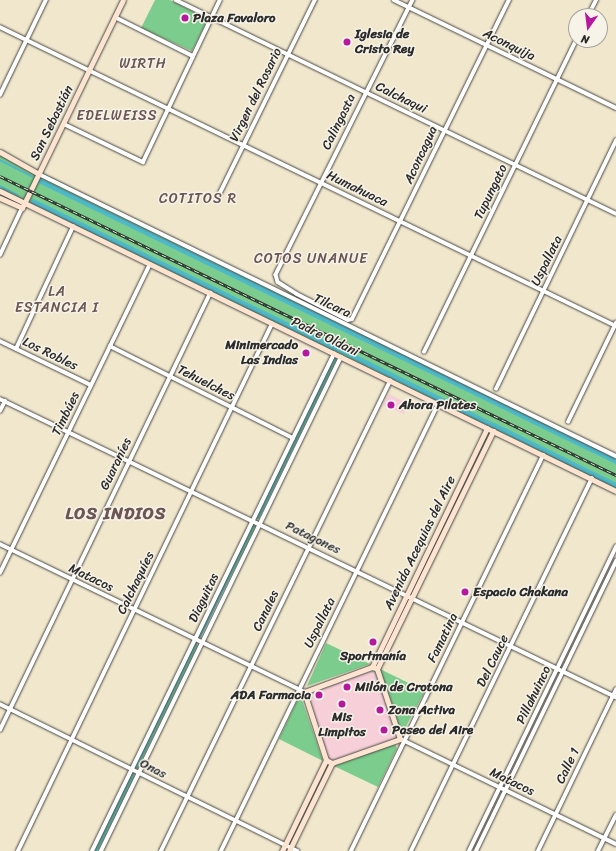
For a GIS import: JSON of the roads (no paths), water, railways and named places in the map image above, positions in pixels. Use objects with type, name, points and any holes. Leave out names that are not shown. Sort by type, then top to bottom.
[{"type":"street","points":[[0,95],[46,0]]},
{"type":"street","name":"San Sebastián","points":[[0,255],[123,0]]},
{"type":"street","name":"Calchaqui","points":[[176,0],[616,214]]},
{"type":"street","points":[[64,124],[143,162],[220,0]]},
{"type":"street","name":"Virgen del Rosario","points":[[217,200],[287,54],[315,0]]},
{"type":"street","name":"Aconquija","points":[[394,0],[616,108]]},
{"type":"street","name":"Calingasta","points":[[276,275],[365,91],[413,0]]},
{"type":"street","name":"Aconcagua","points":[[352,319],[443,130],[509,0]]},
{"type":"street","points":[[115,17],[193,56]]},
{"type":"street","name":"Humahuaca","points":[[0,27],[616,325]]},
{"type":"street","name":"Tupungato","points":[[424,352],[572,48]]},
{"type":"street","name":"Uspallata","points":[[496,390],[616,141]]},
{"type":"street","points":[[0,152],[39,174]]},
{"type":"street","name":"Tilcara","points":[[39,174],[616,456]]},
{"type":"street","points":[[0,191],[24,206]]},
{"type":"street","points":[[0,198],[24,206]]},
{"type":"street","name":"Padre Oldani","points":[[24,206],[73,227],[150,264],[616,491]]},
{"type":"street","points":[[16,349],[73,227]]},
{"type":"street","name":"Timbúes","points":[[0,573],[150,264]]},
{"type":"street","name":"Tilcara","points":[[276,275],[278,282],[297,294],[344,319],[352,319]]},
{"type":"street","name":"Guaraníes","points":[[0,730],[210,293]]},
{"type":"street","name":"Calchaquíes","points":[[18,851],[272,324]]},
{"type":"street","points":[[568,422],[616,325]]},
{"type":"street","name":"Los Robles","points":[[0,341],[91,385]]},
{"type":"street","name":"Tehuelches","points":[[110,346],[293,438]]},
{"type":"street","name":"Diaguitas","points":[[92,851],[334,354]]},
{"type":"street","name":"Diaguitas","points":[[101,851],[341,357]]},
{"type":"street","name":"Canales","points":[[161,851],[390,381]]},
{"type":"street","name":"Patagones","points":[[0,399],[260,523],[615,696]]},
{"type":"street","points":[[0,411],[5,401]]},
{"type":"street","name":"Uspallata","points":[[221,851],[302,691],[357,570],[438,404]]},
{"type":"street","name":"Avenida Acequias del Aire","points":[[372,667],[487,428]]},
{"type":"street","name":"Avenida Acequias del Aire","points":[[377,669],[493,431]]},
{"type":"street","name":"Famatina","points":[[351,851],[402,740],[462,622],[543,455]]},
{"type":"street","name":"Del Cauce","points":[[411,851],[592,479]]},
{"type":"street","name":"Matacos","points":[[0,544],[202,644],[302,691]]},
{"type":"street","name":"Pillahuinco","points":[[469,851],[616,547]]},
{"type":"street","name":"Pillahuinco","points":[[476,851],[616,561]]},
{"type":"street","points":[[282,851],[288,848],[332,763],[402,740],[377,669],[372,667],[302,691],[326,760],[288,848]]},
{"type":"street","name":"Calle 1","points":[[538,851],[615,696],[616,690]]},
{"type":"street","name":"Onas","points":[[0,704],[236,820],[288,848],[298,851]]},
{"type":"street","name":"Matacos","points":[[402,740],[616,844]]},
{"type":"street","points":[[326,760],[332,763]]},
{"type":"street","points":[[598,851],[616,815]]},
{"type":"waterway","points":[[0,160],[32,176]]},
{"type":"waterway","points":[[39,180],[616,461]]},
{"type":"waterway","points":[[0,186],[18,195]]},
{"type":"waterway","points":[[33,201],[336,348]]},
{"type":"waterway","points":[[339,349],[491,424]]},
{"type":"waterway","points":[[258,518],[335,359]]},
{"type":"waterway","points":[[494,425],[616,485]]},
{"type":"waterway","points":[[200,637],[254,525]]},
{"type":"waterway","points":[[136,768],[196,644]]},
{"type":"waterway","points":[[96,851],[133,774]]},
{"type":"railway","points":[[0,176],[616,475]]},
{"type":"place","name":"Plaza Favaloro","points":[[185,18]]},
{"type":"place","name":"Iglesia de Cristo Rey","points":[[347,42]]},
{"type":"place","name":"Minimercado Las Indias","points":[[306,353]]},
{"type":"place","name":"Ahora Pilates","points":[[391,405]]},
{"type":"place","name":"Espacio Chakana","points":[[465,592]]},
{"type":"place","name":"Sportmanía","points":[[373,642]]},
{"type":"place","name":"Milón de Crotona","points":[[347,687]]},
{"type":"place","name":"ADA Farmacia","points":[[319,695]]},
{"type":"place","name":"Mis Limpitos","points":[[342,704]]},
{"type":"place","name":"Zona Activa","points":[[380,710]]},
{"type":"place","name":"Paseo del Aire","points":[[384,730]]},
{"type":"district","name":"WIRTH","points":[[143,64]]},
{"type":"district","name":"EDELWEISS","points":[[117,116]]},
{"type":"district","name":"COTITOS R","points":[[198,199]]},
{"type":"district","name":"COTOS UNANUE","points":[[311,259]]},
{"type":"district","name":"LA ESTANCIA I","points":[[57,300]]},
{"type":"district","name":"LOS INDIOS","points":[[116,514]]}]
